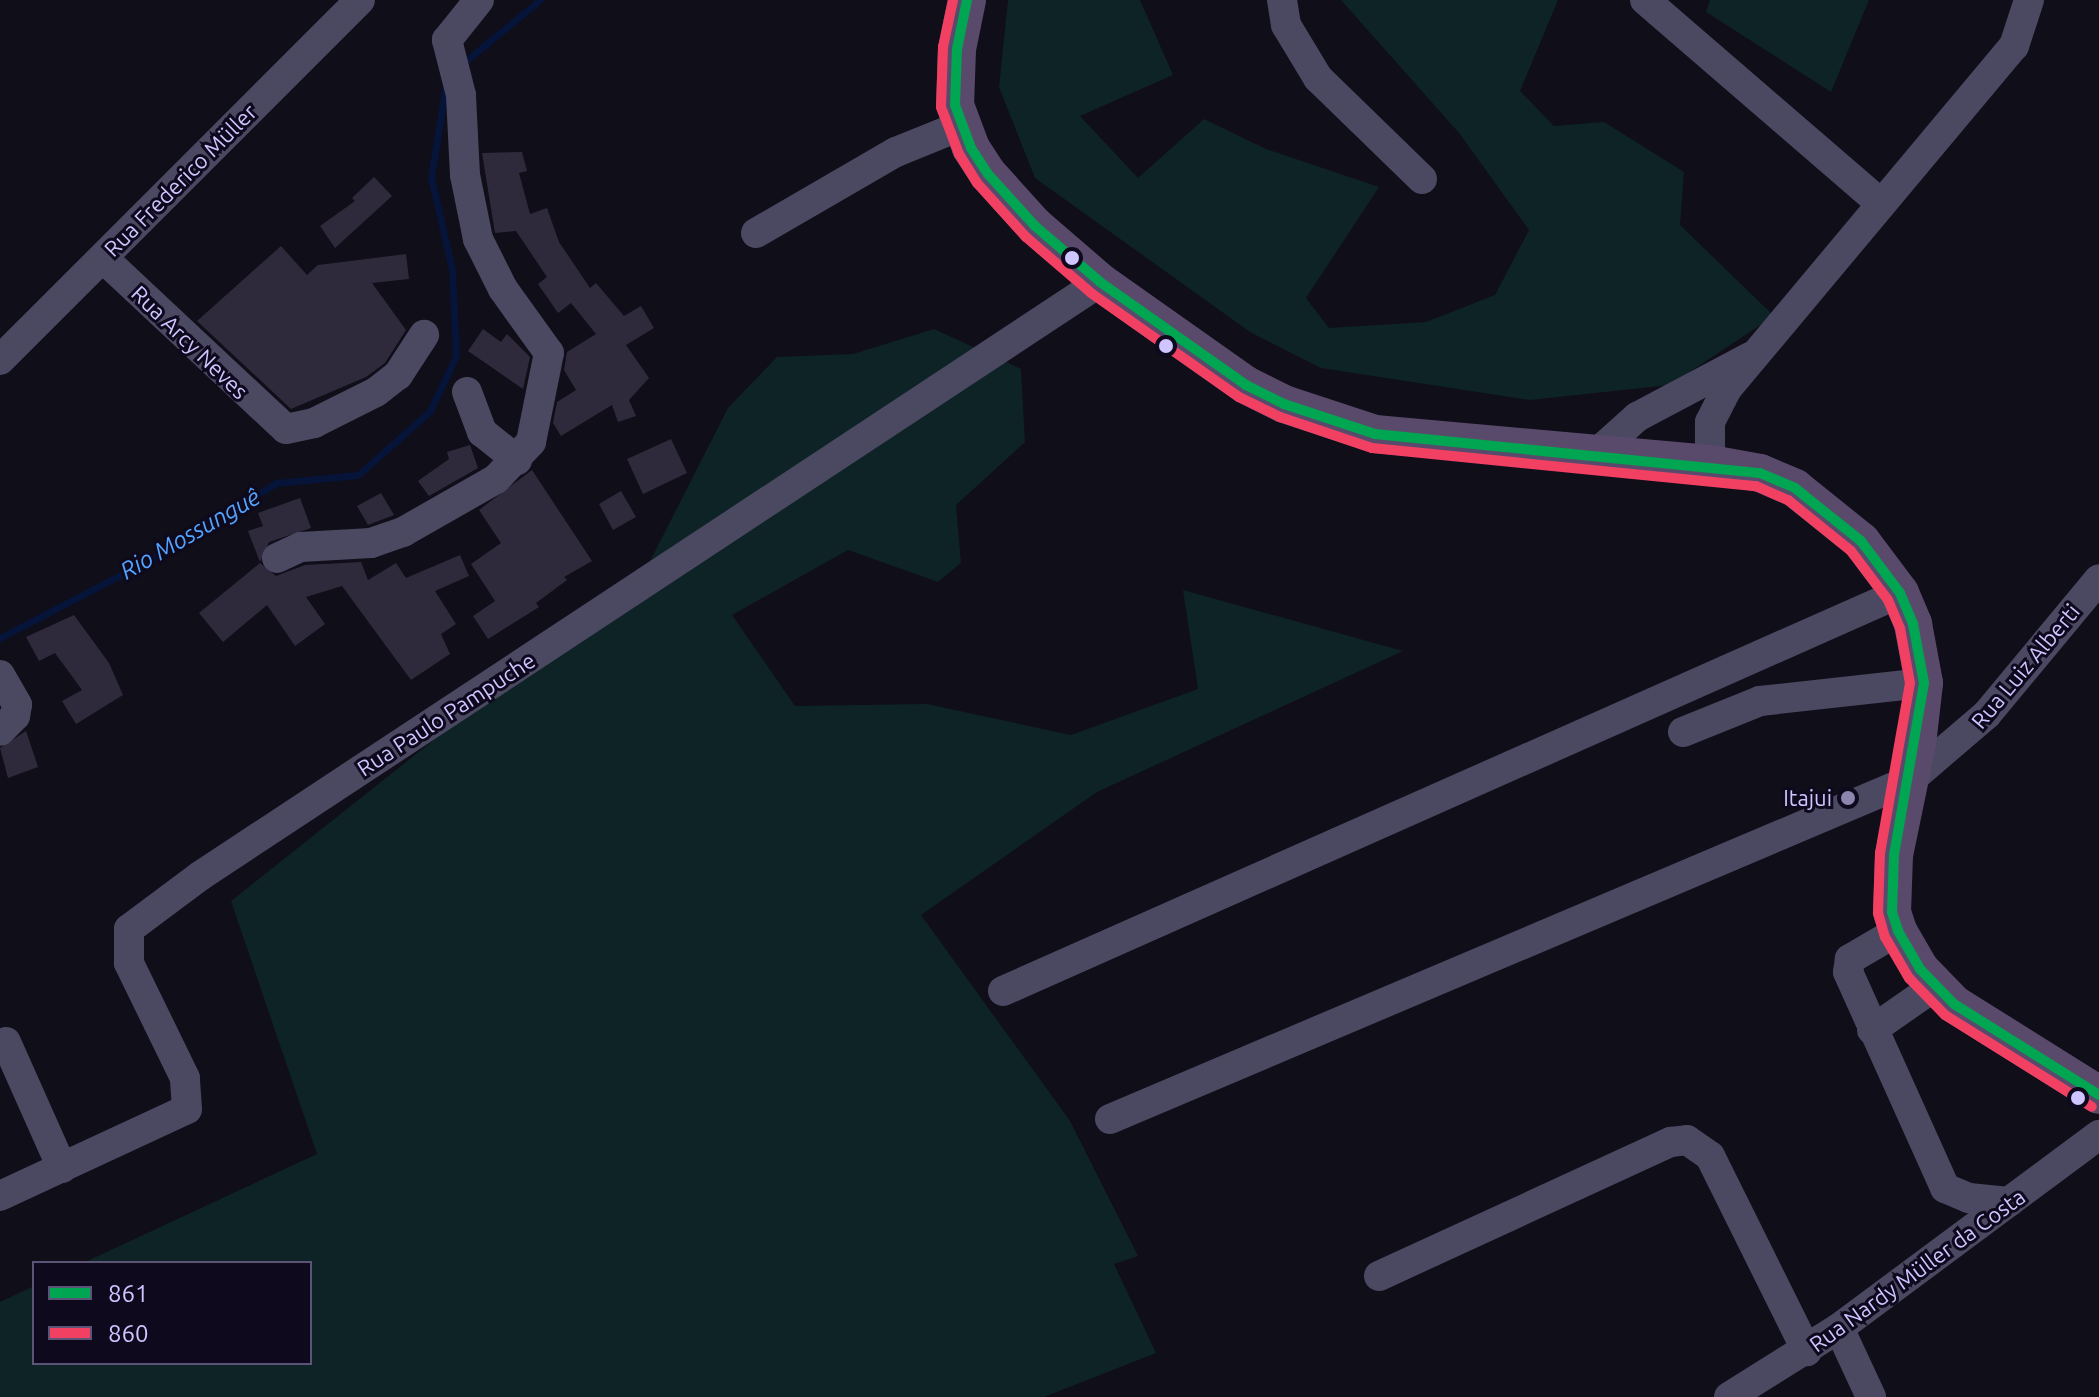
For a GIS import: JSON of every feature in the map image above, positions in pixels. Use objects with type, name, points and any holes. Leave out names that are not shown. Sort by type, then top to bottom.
[{"type":"main road","points":[[967,0],[955,79],[960,126],[1010,200],[1100,282],[1246,385],[1332,422],[1418,440],[1597,453],[1710,464],[1760,473],[1825,509],[1861,541],[1900,593],[1913,624],[1924,683],[1891,885],[1898,931],[1935,986],[1975,1019],[2099,1095]]},
{"type":"street","name":"Rua Frederico Müller","points":[[0,360],[360,0]]},
{"type":"street","points":[[277,558],[301,547],[371,543],[403,532],[465,500],[517,460],[531,442],[549,353],[503,289],[478,239],[465,175],[450,35],[479,0]]},
{"type":"street","points":[[1282,0],[1286,25],[1318,78],[1422,179]]},
{"type":"street","points":[[1645,0],[1880,203]]},
{"type":"street","points":[[1710,464],[1710,422],[1751,357],[2014,46],[2029,0]]},
{"type":"street","points":[[756,233],[896,152],[960,126]]},
{"type":"street","name":"Rua Arcy Neves","points":[[103,258],[278,426],[296,429],[314,423],[376,392],[398,375],[424,335]]},
{"type":"street","name":"Rua Paulo Pampuche","points":[[0,1196],[187,1109],[185,1078],[129,963],[129,929],[200,876],[1100,282]]},
{"type":"street","points":[[1597,453],[1637,417],[1751,357]]},
{"type":"street","points":[[467,392],[482,432],[517,460]]},
{"type":"street","name":"Rua Luiz Alberti","points":[[1110,1119],[1910,780],[1987,714],[2099,579]]},
{"type":"street","points":[[1003,991],[1900,593]]},
{"type":"street","points":[[0,675],[17,705],[15,716],[0,731]]},
{"type":"street","points":[[1683,732],[1760,701],[1924,683]]},
{"type":"street","points":[[1898,931],[1850,959],[1848,972],[1945,1188],[1969,1198],[2009,1202]]},
{"type":"street","points":[[1872,1030],[1935,986]]},
{"type":"street","points":[[6,1042],[62,1168]]},
{"type":"street","name":"Rua Nardy Müller da Costa","points":[[1729,1397],[1807,1351],[2099,1135]]},
{"type":"street","points":[[1379,1276],[1671,1142],[1687,1140],[1710,1156],[1807,1351]]},
{"type":"street","points":[[1839,1328],[1871,1397]]},
{"type":"green space","points":[[1008,0],[1140,0],[1173,75],[1080,116],[1138,178],[1204,119],[1266,149],[1379,187],[1306,298],[1329,328],[1426,322],[1495,295],[1529,230],[1459,133],[1341,0],[1558,0],[1520,91],[1554,126],[1604,122],[1684,172],[1680,225],[1774,316],[1670,385],[1530,400],[1321,368],[1250,332],[1035,178],[999,87]]},
{"type":"green space","points":[[1710,0],[1869,0],[1831,92],[1706,12]]},
{"type":"green space","points":[[934,329],[1021,369],[1025,442],[956,505],[961,563],[938,582],[848,550],[732,615],[795,706],[927,704],[1071,735],[1198,689],[1183,590],[1403,651],[1097,792],[921,915],[1070,1121],[1138,1256],[1114,1264],[1156,1353],[1044,1397],[0,1397],[0,1302],[32,1287],[32,1365],[312,1365],[312,1261],[87,1261],[317,1154],[231,901],[644,573],[728,408],[777,357],[853,354]]},
{"type":"building","points":[[522,152],[527,171],[519,173],[530,214],[547,208],[559,242],[590,288],[596,283],[624,316],[641,306],[654,328],[626,345],[649,378],[629,400],[636,416],[618,422],[612,405],[561,436],[553,423],[557,402],[576,390],[564,370],[567,352],[596,334],[571,303],[558,313],[538,284],[547,277],[516,231],[495,233],[482,153]]},
{"type":"building","points":[[374,177],[392,196],[335,248],[320,226],[355,201],[352,198]]},
{"type":"building","points":[[281,246],[307,275],[318,265],[406,254],[409,279],[372,283],[406,330],[385,363],[366,377],[291,409],[197,321]]},
{"type":"building","points":[[483,329],[501,342],[507,334],[530,357],[523,389],[468,351]]},
{"type":"building","points":[[671,439],[687,473],[643,494],[627,459]]},
{"type":"building","points":[[470,445],[478,468],[429,496],[418,481],[449,459],[447,452]]},
{"type":"building","points":[[532,470],[592,561],[564,577],[567,580],[536,603],[539,607],[488,639],[473,616],[495,601],[471,564],[501,543],[479,510]]},
{"type":"building","points":[[621,491],[636,517],[613,530],[599,504]]},
{"type":"building","points":[[381,493],[394,515],[368,525],[357,506]]},
{"type":"building","points":[[300,498],[311,528],[269,542],[260,562],[248,531],[263,526],[258,513]]},
{"type":"building","points":[[460,555],[469,576],[435,591],[456,624],[441,634],[450,654],[411,680],[342,586],[306,597],[325,624],[295,646],[267,605],[223,642],[199,613],[260,563],[276,576],[305,565],[361,562],[368,580],[396,563],[406,578]]},
{"type":"building","points":[[74,615],[109,663],[123,695],[76,724],[62,701],[82,690],[55,653],[39,661],[26,637]]},
{"type":"building","points":[[26,731],[38,767],[8,778],[0,748]]},
{"type":"waterway","name":"Rio Mossunguê","points":[[462,64],[540,0]]},
{"type":"waterway","name":"Rio Mossunguê","points":[[0,638],[155,557],[276,483],[358,475],[430,411],[456,356],[452,269],[431,177],[447,78]]},
{"type":"transit line","name":"860","points":[[953,0],[943,47],[941,107],[959,154],[977,183],[1026,237],[1091,293],[1239,397],[1280,417],[1372,448],[1756,486],[1788,500],[1851,551],[1888,600],[1900,628],[1910,683],[1880,853],[1878,913],[1885,937],[1909,978],[1945,1015],[2092,1107]]},
{"type":"transit line","name":"861","points":[[967,0],[957,49],[955,105],[971,148],[988,174],[1035,226],[1100,282],[1246,385],[1284,404],[1375,434],[1760,473],[1795,488],[1861,541],[1900,593],[1913,624],[1924,683],[1894,855],[1892,912],[1898,931],[1920,969],[1954,1004],[2099,1095]]},
{"type":"place","name":"Itajui","points":[[1848,798]]}]
